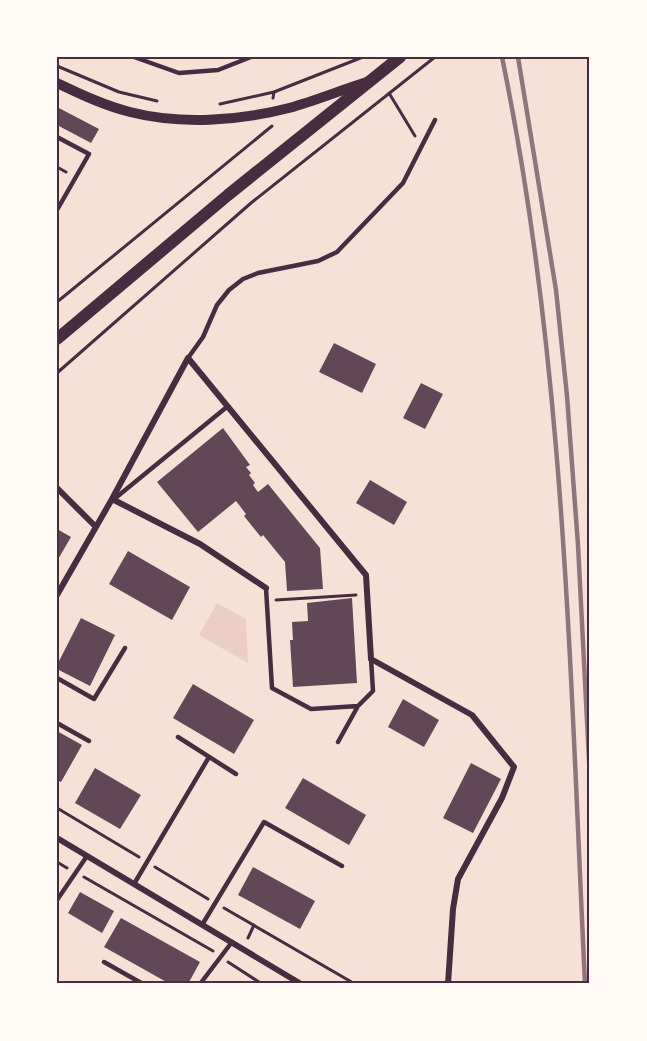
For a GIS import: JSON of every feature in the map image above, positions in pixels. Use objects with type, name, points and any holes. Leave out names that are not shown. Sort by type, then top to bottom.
[{"type":"main road","points":[[57,339],[228,195],[400,57]]},
{"type":"street","points":[[57,84],[128,112],[147,116],[203,120],[230,119],[290,108],[370,80]]},
{"type":"street","points":[[58,591],[112,500],[188,357],[366,575],[371,659],[472,715],[514,767],[502,798],[458,879],[453,909],[448,984]]},
{"type":"street","points":[[57,488],[96,527]]},
{"type":"street","points":[[112,500],[200,544],[266,588]]},
{"type":"street","points":[[57,838],[301,984]]},
{"type":"lane","points":[[134,57],[179,73],[218,70],[251,57]]},
{"type":"lane","points":[[188,357],[203,337],[217,305],[229,290],[243,279],[258,273],[318,261],[337,252],[403,183],[435,120]]},
{"type":"lane","points":[[57,137],[89,154],[57,210]]},
{"type":"lane","points":[[112,500],[228,406]]},
{"type":"lane","points":[[266,588],[272,688],[311,709],[358,706]]},
{"type":"lane","points":[[57,678],[94,699],[124,648]]},
{"type":"lane","points":[[338,742],[358,706],[373,691],[371,659]]},
{"type":"lane","points":[[57,723],[89,741]]},
{"type":"lane","points":[[178,737],[236,774]]},
{"type":"lane","points":[[134,884],[209,757]]},
{"type":"lane","points":[[202,925],[264,822],[342,866]]},
{"type":"lane","points":[[57,900],[87,856]]},
{"type":"lane","points":[[200,984],[232,942]]},
{"type":"lane","points":[[104,962],[143,984]]},
{"type":"path","points":[[57,373],[251,203],[435,57]]},
{"type":"path","points":[[215,105],[274,92],[360,58]]},
{"type":"path","points":[[57,66],[119,92],[165,103]]},
{"type":"path","points":[[57,302],[274,124],[271,112],[274,92]]},
{"type":"path","points":[[389,93],[415,136]]},
{"type":"path","points":[[266,601],[367,594]]},
{"type":"path","points":[[57,862],[183,933],[262,984]]},
{"type":"shaded area","points":[[217,603],[246,619],[248,663],[199,635]]},
{"type":"building","points":[[57,107],[99,129],[91,143],[57,125]]},
{"type":"building","points":[[334,343],[376,364],[362,393],[319,372]]},
{"type":"building","points":[[421,383],[443,394],[425,429],[403,418]]},
{"type":"building","points":[[223,428],[250,465],[246,467],[251,473],[249,475],[258,492],[268,484],[320,548],[323,589],[287,591],[285,562],[263,535],[261,537],[252,526],[236,501],[198,532],[157,482]]},
{"type":"building","points":[[370,480],[407,502],[394,525],[356,503]]},
{"type":"building","points":[[57,529],[71,537],[57,561]]},
{"type":"building","points":[[128,551],[190,587],[172,620],[109,584]]},
{"type":"building","points":[[352,598],[357,683],[293,687],[290,640],[293,640],[292,622],[308,621],[307,603]]},
{"type":"building","points":[[81,618],[115,635],[90,686],[57,669]]},
{"type":"building","points":[[193,684],[254,720],[234,754],[173,718]]},
{"type":"building","points":[[403,699],[439,720],[424,747],[388,727]]},
{"type":"building","points":[[57,731],[82,745],[61,782],[57,780]]},
{"type":"building","points":[[471,763],[501,779],[473,833],[443,818]]},
{"type":"building","points":[[95,768],[141,795],[120,829],[75,803]]},
{"type":"building","points":[[303,778],[366,815],[349,845],[285,808]]},
{"type":"building","points":[[253,867],[315,901],[300,929],[238,895]]},
{"type":"building","points":[[80,892],[114,911],[102,933],[68,913]]},
{"type":"building","points":[[121,918],[200,962],[188,984],[170,984],[104,947]]},
{"type":"railway","points":[[502,57],[523,172],[552,403],[569,635],[585,984]]},
{"type":"railway","points":[[518,57],[556,290],[567,396],[578,545],[590,779]]}]
